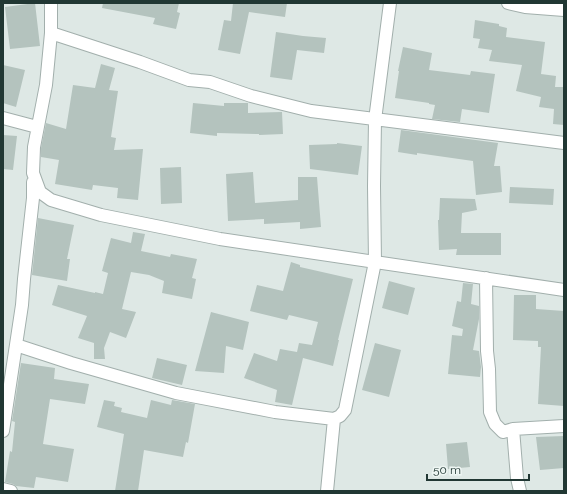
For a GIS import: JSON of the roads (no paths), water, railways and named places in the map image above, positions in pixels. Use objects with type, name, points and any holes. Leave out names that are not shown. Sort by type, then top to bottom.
[{"type":"street","points":[[3,431],[22,305],[33,198],[34,148],[46,85],[51,33],[51,3]]},
{"type":"street","points":[[16,345],[71,363],[176,393],[274,412],[334,419],[340,416],[345,410],[375,262],[375,120],[390,3]]},
{"type":"street","points":[[508,3],[525,7],[564,10]]},
{"type":"street","points":[[51,33],[140,62],[189,80],[210,82],[250,96],[311,111],[564,143]]},
{"type":"street","points":[[3,118],[37,127]]},
{"type":"street","points":[[33,173],[40,192],[51,200],[101,215],[220,239],[564,290]]},
{"type":"street","points":[[486,278],[490,412],[495,424],[503,432],[513,429],[564,426]]},
{"type":"street","points":[[327,491],[334,419]]},
{"type":"street","points":[[513,429],[517,478],[520,491]]},
{"type":"street","points":[[3,489],[11,491]]}]
